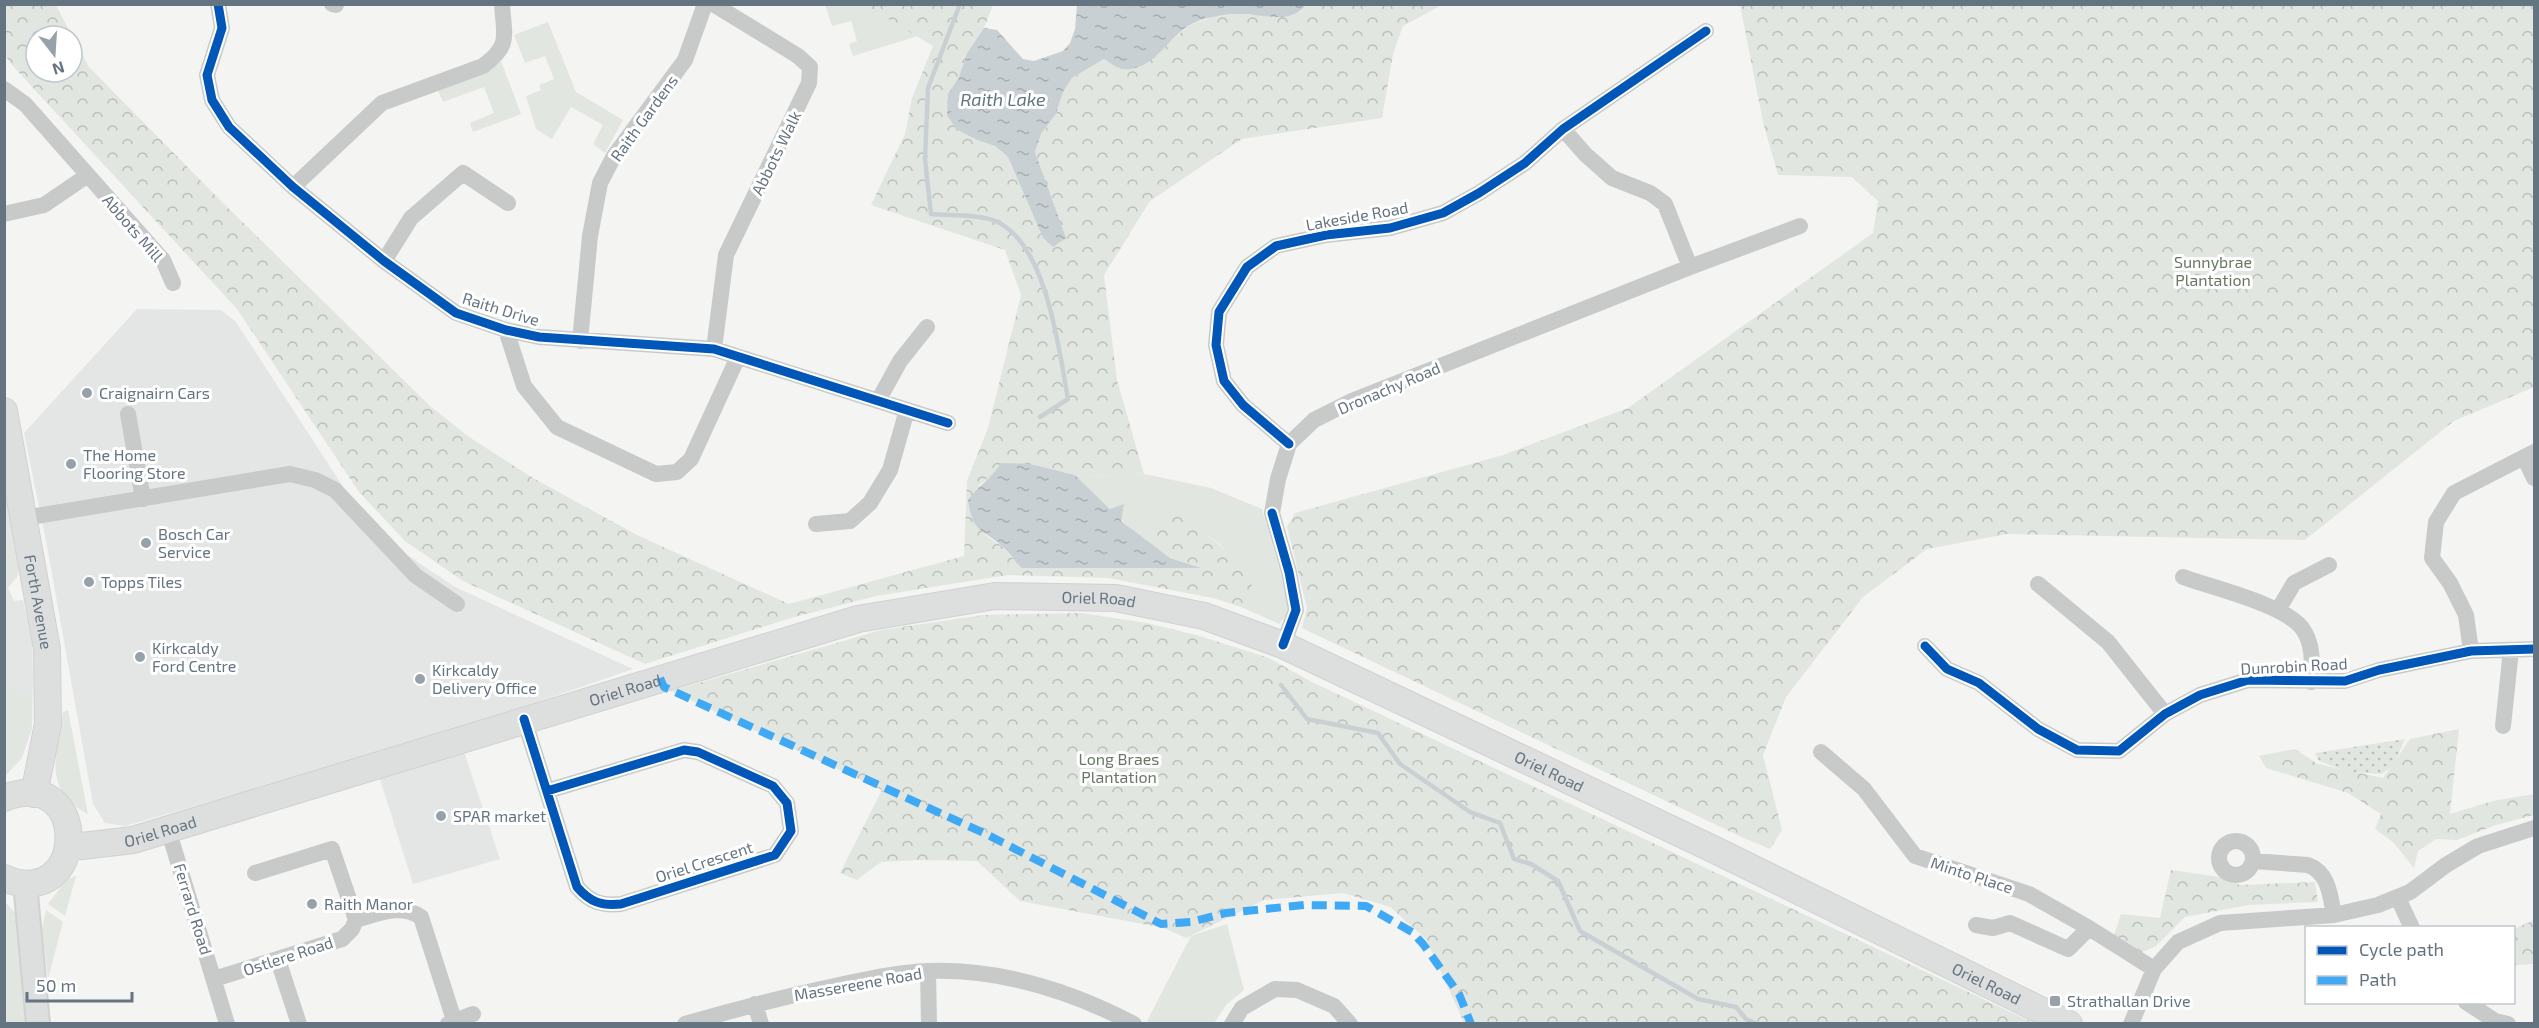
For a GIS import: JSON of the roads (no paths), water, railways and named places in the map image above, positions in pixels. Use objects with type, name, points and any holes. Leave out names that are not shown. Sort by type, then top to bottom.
[{"type":"main road","name":"Forth Avenue","points":[[4,411],[47,649],[48,724],[34,794]]},
{"type":"main road","name":"Oriel Road","points":[[70,844],[82,846],[133,840],[858,619],[995,596],[1116,598],[1204,616],[1283,645],[1715,850],[2069,1023]]},
{"type":"main road","points":[[4,798],[24,793],[52,801],[65,816],[69,825],[70,844],[62,864],[55,872],[46,878],[15,880]]},
{"type":"street","points":[[332,4],[336,5]]},
{"type":"street","points":[[292,187],[382,103],[483,66],[496,56],[504,45],[502,4]]},
{"type":"street","name":"Raith Gardens","points":[[580,341],[590,236],[600,183],[614,156],[686,60],[705,4]]},
{"type":"street","name":"Abbots Walk","points":[[713,4],[798,56],[810,67],[809,83],[726,255],[714,349]]},
{"type":"street","name":"Raith Drive","points":[[218,5],[222,28],[207,75],[212,100],[229,127],[292,187],[384,261],[456,313],[506,330],[539,337],[714,349],[948,423]]},
{"type":"street","name":"Lakeside Road","points":[[1289,444],[1243,405],[1224,381],[1216,345],[1219,312],[1247,267],[1276,246],[1326,235],[1390,228],[1443,213],[1479,193],[1524,162],[1563,129],[1706,31]]},
{"type":"street","name":"Abbots Mill","points":[[4,89],[25,105],[163,260],[173,283]]},
{"type":"street","points":[[1563,129],[1585,154],[1612,178],[1650,193],[1665,204],[1690,267]]},
{"type":"street","points":[[384,261],[411,218],[464,173],[508,203]]},
{"type":"street","points":[[4,214],[44,205],[88,175]]},
{"type":"street","name":"Dronachy Road","points":[[1289,444],[1314,420],[1352,401],[1690,267],[1800,226]]},
{"type":"street","points":[[878,401],[900,361],[927,327]]},
{"type":"street","points":[[506,330],[524,386],[557,427],[656,474],[677,472],[691,459],[738,357]]},
{"type":"street","points":[[816,524],[850,521],[870,503],[890,471],[906,410]]},
{"type":"street","points":[[128,414],[143,499]]},
{"type":"street","points":[[1283,645],[1296,610],[1278,514],[1289,444]]},
{"type":"street","points":[[2471,651],[2466,615],[2450,583],[2432,558],[2436,522],[2454,493],[2529,455],[2535,478]]},
{"type":"street","points":[[24,518],[290,474],[315,480],[334,490],[416,576],[456,604]]},
{"type":"street","points":[[2277,610],[2294,583],[2330,565]]},
{"type":"street","name":"Dunrobin Road","points":[[2183,578],[2277,610],[2302,628],[2312,652],[2311,682]]},
{"type":"street","points":[[2038,584],[2108,642],[2165,714]]},
{"type":"street","name":"Dunrobin Road","points":[[1925,646],[1947,669],[1979,683],[2038,729],[2077,750],[2119,751],[2165,714],[2200,695],[2248,680],[2344,681],[2379,670],[2471,651],[2535,649]]},
{"type":"street","points":[[2503,726],[2511,650]]},
{"type":"street","name":"Oriel Crescent","points":[[524,719],[577,887],[587,898],[608,906],[621,904],[775,855],[791,831],[787,803],[773,786],[698,752],[684,750],[547,790]]},
{"type":"street","name":"Minto Place","points":[[1821,752],[1864,789],[1915,856],[2029,894],[2154,969]]},
{"type":"street","points":[[2131,1023],[2154,969],[2178,942],[2220,923],[2334,915],[2378,905],[2398,898],[2478,846],[2535,828]]},
{"type":"street","name":"Ferrard Road","points":[[168,829],[227,1023]]},
{"type":"street","points":[[255,873],[332,849],[356,920],[396,909],[412,911],[421,916],[451,1022],[474,1014]]},
{"type":"street","points":[[2253,861],[2314,867],[2325,880],[2334,915]]},
{"type":"street","points":[[15,880],[38,1023]]},
{"type":"street","points":[[2398,898],[2412,926]]},
{"type":"street","name":"Ostlere Road","points":[[214,980],[342,939],[352,929],[356,920]]},
{"type":"street","points":[[1976,925],[1993,928],[2010,923],[2068,949],[2089,928]]},
{"type":"street","points":[[278,960],[299,1023]]},
{"type":"street","points":[[928,971],[929,1023]]},
{"type":"street","name":"Massereene Road","points":[[685,1023],[755,1004],[864,980],[928,971],[972,973],[1026,982],[1088,1002],[1134,1023]]},
{"type":"street","points":[[1232,1023],[1242,1008],[1275,989],[1296,990],[1334,1006],[1350,1023]]},
{"type":"street","points":[[755,1004],[761,1023]]},
{"type":"street","points":[[2469,1004],[2495,1021],[2508,1023]]},
{"type":"water","name":"Raith Lake","points":[[1077,5],[1306,5],[1293,15],[1285,17],[1241,14],[1207,18],[1188,26],[1159,54],[1134,69],[1116,67],[1104,59],[1072,78],[1063,92],[1056,114],[1041,134],[1035,152],[1066,238],[1053,247],[1043,238],[1008,157],[995,146],[956,129],[947,115],[948,94],[959,77],[967,53],[984,28],[997,30],[1023,59],[1034,61],[1063,51],[1070,43],[1075,29]]},
{"type":"water","points":[[1001,463],[1031,464],[1075,475],[1110,509],[1124,504],[1121,521],[1170,558],[1201,568],[1022,568],[1003,547],[975,525],[970,511],[968,500]]},
{"type":"waterway","points":[[960,4],[928,88],[925,159],[931,214],[972,216],[995,221],[1013,233],[1027,251],[1039,274],[1048,300],[1068,399],[1040,417]]},
{"type":"waterway","points":[[1281,685],[1307,719],[1378,733],[1400,764],[1470,812],[1500,823],[1514,859],[1531,864],[1558,881],[1580,931],[1698,999],[1736,1007],[1746,1019],[1757,1024]]},
{"type":"place","name":"Craignairn Cars","points":[[87,393]]},
{"type":"place","name":"The Home Flooring Store","points":[[71,464]]},
{"type":"place","name":"Bosch Car Service","points":[[146,543]]},
{"type":"place","name":"Topps Tiles","points":[[89,582]]},
{"type":"place","name":"Kirkcaldy Ford Centre","points":[[140,657]]},
{"type":"place","name":"Kirkcaldy Delivery Office","points":[[420,679]]},
{"type":"place","name":"SPAR market","points":[[441,816]]},
{"type":"place","name":"Raith Manor","points":[[312,904]]},
{"type":"place","name":"Strathallan Drive","points":[[2055,1001]]},
{"type":"park label","name":"Sunnybrae Plantation","points":[[2213,271]]},
{"type":"park label","name":"Long Braes Plantation","points":[[1119,768]]}]
